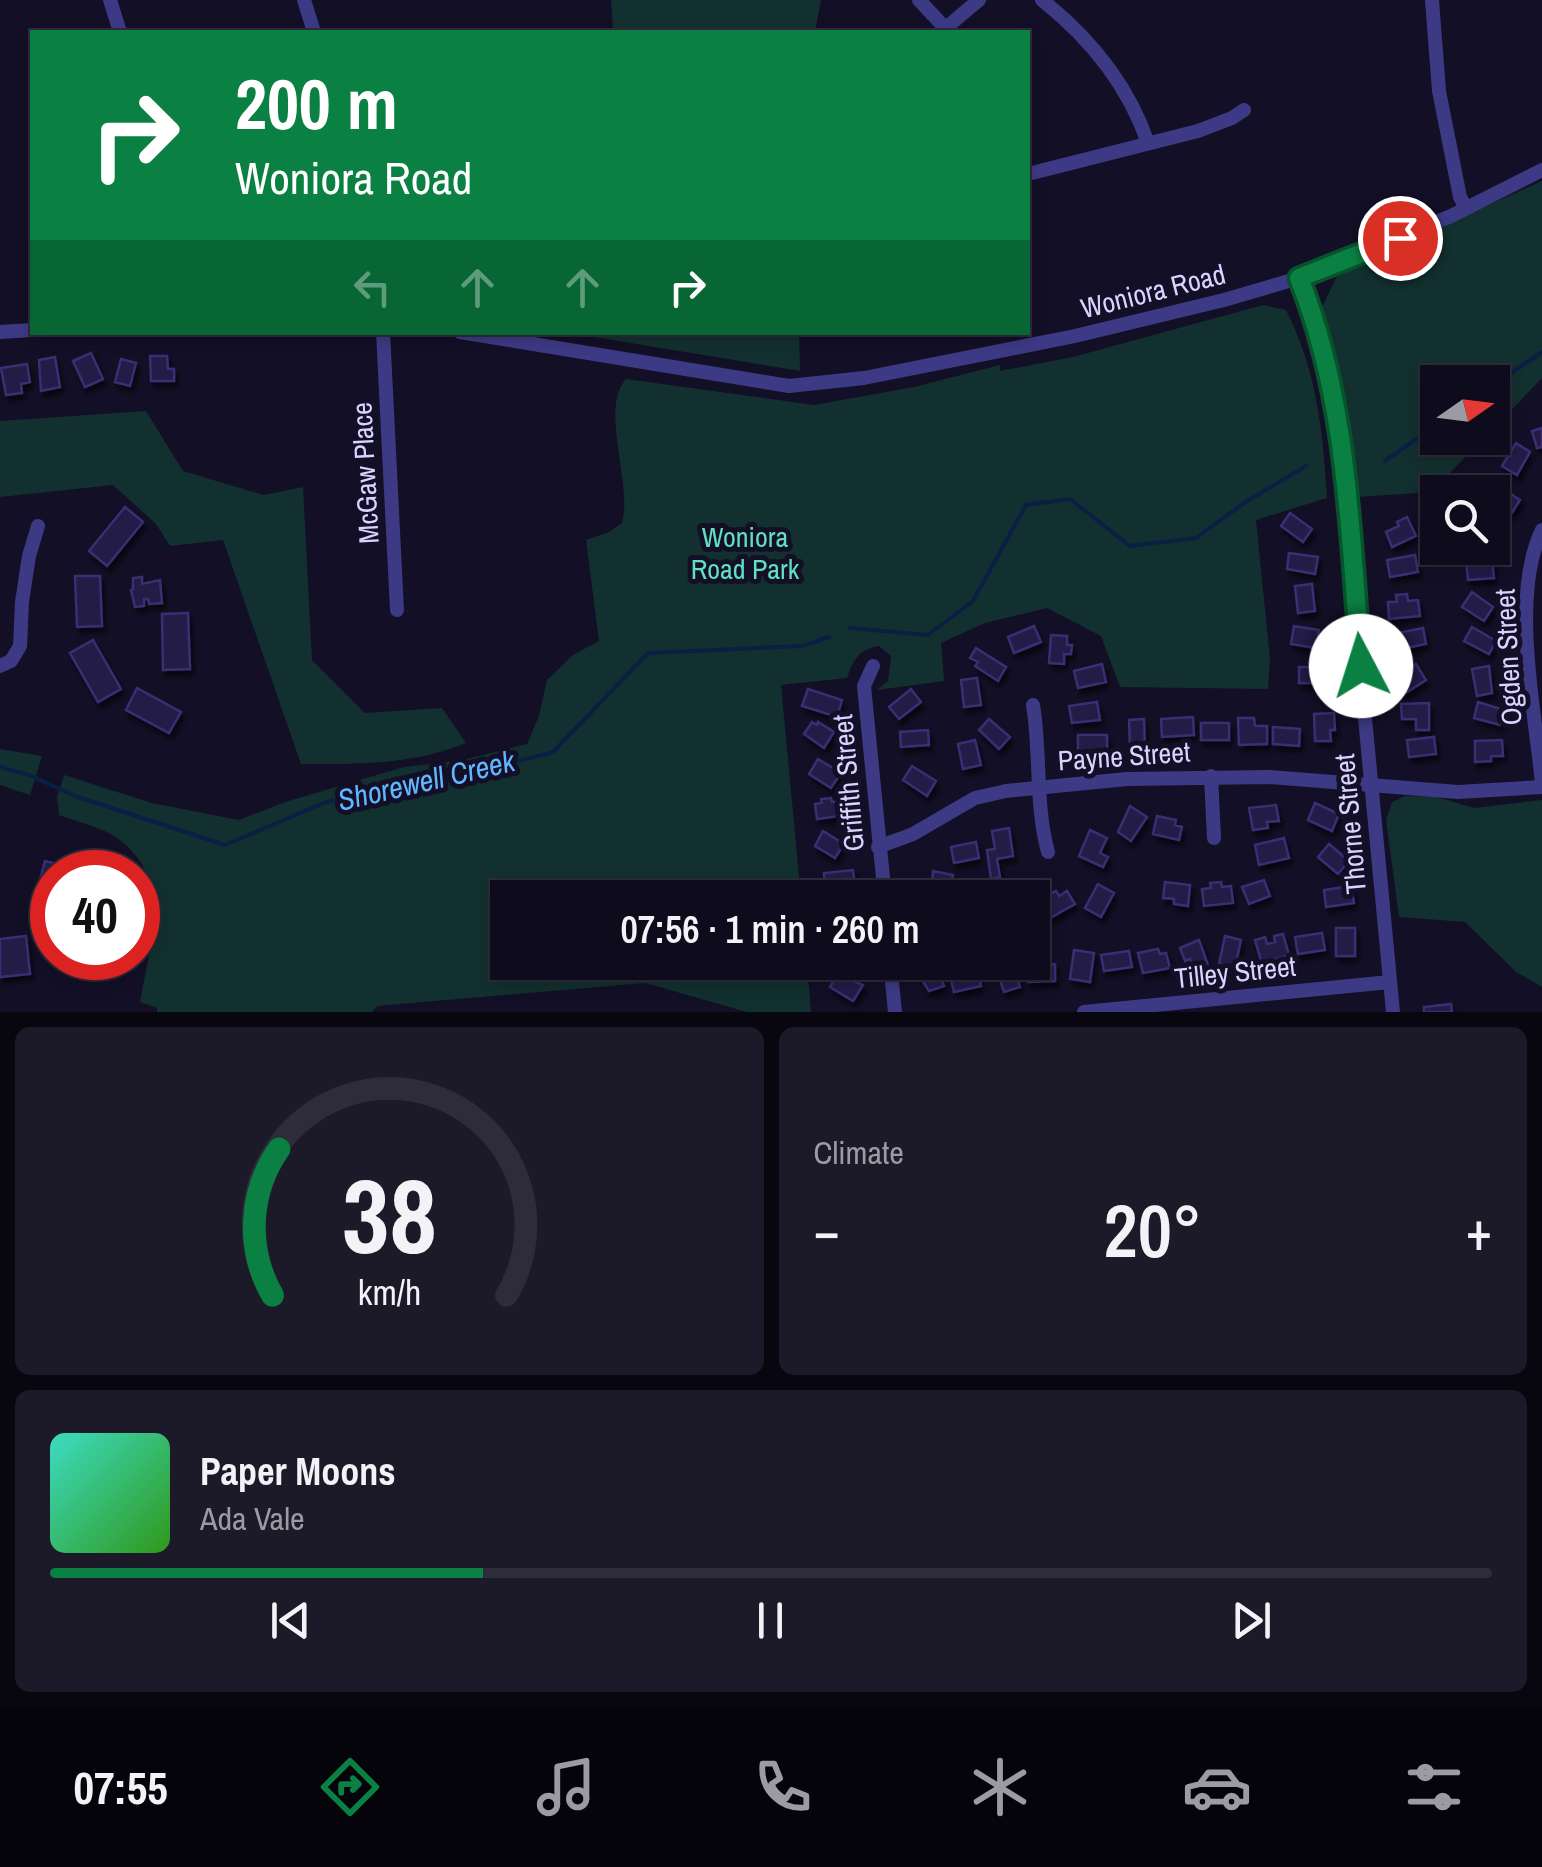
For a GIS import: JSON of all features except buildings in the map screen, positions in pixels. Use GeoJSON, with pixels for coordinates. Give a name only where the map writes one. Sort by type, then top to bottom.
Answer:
{"type":"FeatureCollection","features":[{"type":"Feature","properties":{"kind":"street"},"geometry":{"type":"LineString","coordinates":[[110,0],[119,30]]}},
{"type":"Feature","properties":{"kind":"street"},"geometry":{"type":"LineString","coordinates":[[304,0],[313,30]]}},
{"type":"Feature","properties":{"kind":"street"},"geometry":{"type":"LineString","coordinates":[[919,0],[943,30]]}},
{"type":"Feature","properties":{"kind":"street"},"geometry":{"type":"LineString","coordinates":[[945,30],[980,0]]}},
{"type":"Feature","properties":{"kind":"street"},"geometry":{"type":"LineString","coordinates":[[1042,0],[1083,35],[1112,74],[1142,125],[1148,143]]}},
{"type":"Feature","properties":{"kind":"street"},"geometry":{"type":"LineString","coordinates":[[1429,1],[1439,91],[1460,197],[1466,208]]}},
{"type":"Feature","properties":{"kind":"street"},"geometry":{"type":"LineString","coordinates":[[1030,173],[1198,130],[1244,110]]}},
{"type":"Feature","properties":{"kind":"street","name":"Woniora Road"},"geometry":{"type":"LineString","coordinates":[[478,335],[789,386],[864,378],[1075,336],[1299,278],[1466,208],[1542,170]]}},
{"type":"Feature","properties":{"kind":"street","name":"Thorne Street"},"geometry":{"type":"LineString","coordinates":[[1299,278],[1330,379],[1336,414],[1394,1012]]}},
{"type":"Feature","properties":{"kind":"street"},"geometry":{"type":"LineString","coordinates":[[0,332],[30,330]]}},
{"type":"Feature","properties":{"kind":"street","name":"McGaw Place"},"geometry":{"type":"LineString","coordinates":[[383,335],[396,610]]}},
{"type":"Feature","properties":{"kind":"street"},"geometry":{"type":"LineString","coordinates":[[0,666],[10,661],[20,646],[22,602],[38,526]]}},
{"type":"Feature","properties":{"kind":"street","name":"Ogden Street"},"geometry":{"type":"LineString","coordinates":[[1542,530],[1528,578],[1525,612],[1542,785]]}},
{"type":"Feature","properties":{"kind":"street","name":"Griffith Street"},"geometry":{"type":"LineString","coordinates":[[873,666],[864,686],[883,880]]}},
{"type":"Feature","properties":{"kind":"street","name":"Payne Street"},"geometry":{"type":"LineString","coordinates":[[1033,704],[1040,826],[1048,852]]}},
{"type":"Feature","properties":{"kind":"street","name":"Payne Street"},"geometry":{"type":"LineString","coordinates":[[1211,776],[1214,838]]}},
{"type":"Feature","properties":{"kind":"street","name":"Payne Street"},"geometry":{"type":"LineString","coordinates":[[878,847],[913,834],[974,798],[1040,787],[1211,776],[1458,792],[1542,785]]}},
{"type":"Feature","properties":{"kind":"street"},"geometry":{"type":"LineString","coordinates":[[892,980],[895,1012]]}},
{"type":"Feature","properties":{"kind":"street","name":"Tilley Street"},"geometry":{"type":"LineString","coordinates":[[1084,1012],[1390,982]]}},
{"type":"Feature","properties":{"kind":"green space"},"geometry":{"type":"Polygon","coordinates":[[[611,0],[821,0],[815,30],[613,30],[611,0]]]}},
{"type":"Feature","properties":{"kind":"green space"},"geometry":{"type":"Polygon","coordinates":[[[1542,181],[1542,378],[1510,411],[1510,365],[1420,365],[1420,455],[1467,455],[1448,475],[1420,475],[1420,493],[1357,497],[1346,417],[1336,414],[1321,309],[1339,272],[1542,181]]]}},
{"type":"Feature","properties":{"kind":"green space","name":"Woniora Road Park"},"geometry":{"type":"Polygon","coordinates":[[[1263,305],[1286,310],[1312,379],[1327,498],[1256,520],[1270,659],[1268,689],[1120,687],[1101,636],[1047,608],[985,623],[941,643],[944,681],[877,690],[888,681],[891,656],[879,646],[858,656],[847,678],[781,685],[799,880],[490,880],[490,980],[808,980],[811,1012],[747,1012],[645,983],[377,1006],[372,1012],[157,1012],[157,1008],[140,1002],[144,980],[160,980],[160,850],[130,850],[97,828],[59,815],[57,797],[64,775],[152,803],[239,820],[285,802],[404,767],[463,760],[527,744],[539,716],[547,680],[573,655],[599,641],[586,540],[622,523],[616,409],[626,379],[814,405],[914,387],[1000,365],[1000,371],[1073,357],[1263,305]]]}},
{"type":"Feature","properties":{"kind":"green space"},"geometry":{"type":"Polygon","coordinates":[[[799,335],[800,371],[594,337],[799,335]]]}},
{"type":"Feature","properties":{"kind":"green space"},"geometry":{"type":"Polygon","coordinates":[[[146,411],[183,471],[264,495],[303,487],[312,660],[365,713],[442,708],[466,743],[405,759],[301,764],[223,540],[170,546],[156,524],[113,485],[0,497],[0,421],[146,411]]]}},
{"type":"Feature","properties":{"kind":"green space"},"geometry":{"type":"Polygon","coordinates":[[[0,749],[42,756],[30,795],[0,785],[0,749]]]}},
{"type":"Feature","properties":{"kind":"green space"},"geometry":{"type":"Polygon","coordinates":[[[1405,796],[1437,797],[1474,808],[1542,800],[1542,987],[1516,972],[1465,922],[1399,917],[1386,820],[1392,802],[1405,796]]]}},
{"type":"Feature","properties":{"kind":"waterway","name":"Shorewell Creek"},"geometry":{"type":"LineString","coordinates":[[1510,374],[1542,352]]}},
{"type":"Feature","properties":{"kind":"waterway","name":"Shorewell Creek"},"geometry":{"type":"LineString","coordinates":[[1385,461],[1420,437]]}},
{"type":"Feature","properties":{"kind":"waterway","name":"Shorewell Creek"},"geometry":{"type":"LineString","coordinates":[[850,628],[928,635],[973,601],[1026,505],[1070,499],[1130,546],[1196,538],[1306,466]]}},
{"type":"Feature","properties":{"kind":"waterway","name":"Shorewell Creek"},"geometry":{"type":"LineString","coordinates":[[0,767],[225,845],[326,802],[446,780],[553,752],[648,653],[802,646],[829,637]]}},
{"type":"Feature","properties":{"kind":"route"},"geometry":{"type":"LineString","coordinates":[[1361,666],[1336,414],[1330,379],[1299,278],[1400,238]]}}]}
